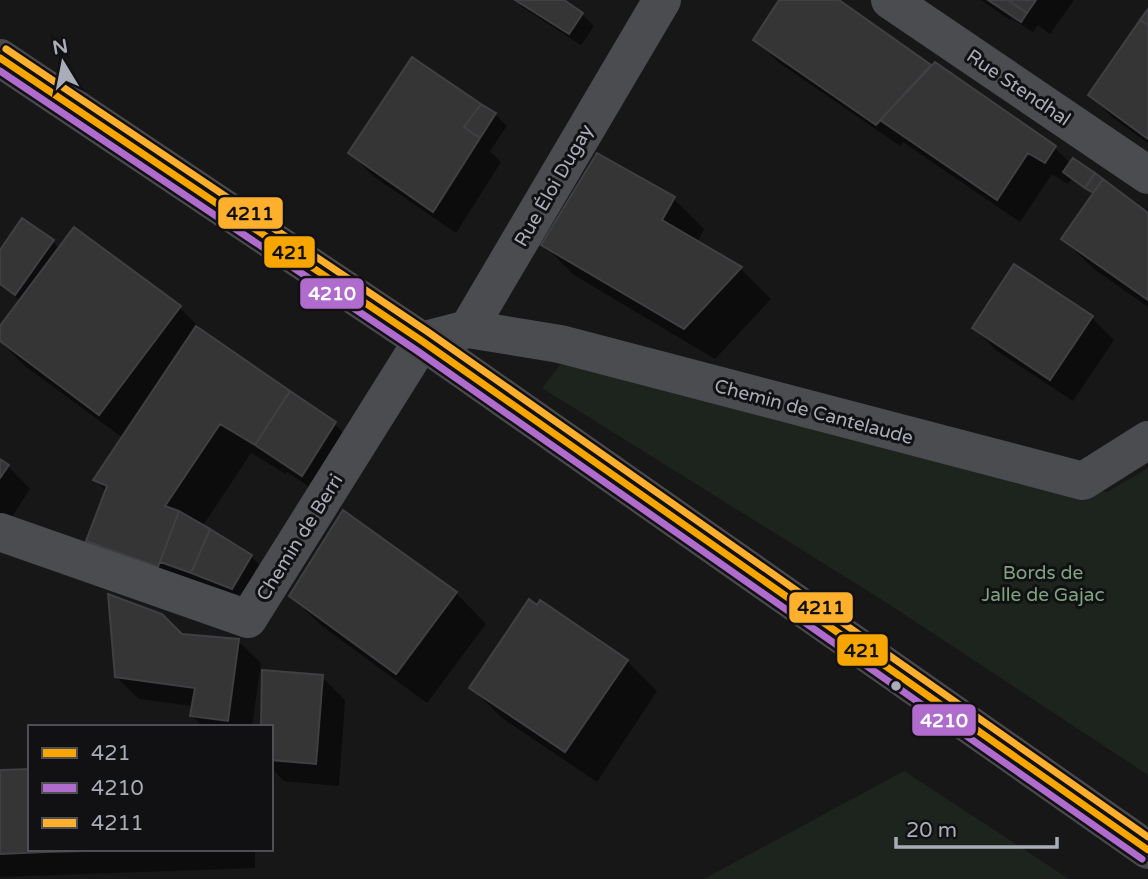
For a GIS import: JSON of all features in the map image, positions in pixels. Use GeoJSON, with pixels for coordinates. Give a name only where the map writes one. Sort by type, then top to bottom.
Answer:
{"type":"FeatureCollection","features":[{"type":"Feature","properties":{"kind":"main road"},"geometry":{"type":"LineString","coordinates":[[0,58],[422,341],[1148,850]]}},
{"type":"Feature","properties":{"kind":"street","name":"Rue Éloi Dugay"},"geometry":{"type":"LineString","coordinates":[[468,329],[662,0]]}},
{"type":"Feature","properties":{"kind":"street","name":"Rue Stendhal"},"geometry":{"type":"LineString","coordinates":[[890,0],[1148,175]]}},
{"type":"Feature","properties":{"kind":"street"},"geometry":{"type":"LineString","coordinates":[[422,341],[468,329]]}},
{"type":"Feature","properties":{"kind":"street","name":"Chemin de Cantelaude"},"geometry":{"type":"LineString","coordinates":[[468,329],[560,344],[1083,481],[1148,440]]}},
{"type":"Feature","properties":{"kind":"street","name":"Chemin de Berri"},"geometry":{"type":"LineString","coordinates":[[0,532],[247,619],[422,341]]}},
{"type":"Feature","properties":{"kind":"green space","name":"Bords de Jalle de Gajac"},"geometry":{"type":"Polygon","coordinates":[[[561,364],[1107,492],[1148,468],[1148,775],[887,603],[542,388],[561,364]]]}},
{"type":"Feature","properties":{"kind":"green space"},"geometry":{"type":"Polygon","coordinates":[[[904,771],[1069,879],[704,879],[904,771]]]}},
{"type":"Feature","properties":{"kind":"building"},"geometry":{"type":"Polygon","coordinates":[[[515,0],[564,0],[583,13],[569,34],[515,0]]]}},
{"type":"Feature","properties":{"kind":"building"},"geometry":{"type":"Polygon","coordinates":[[[779,0],[839,0],[931,65],[876,125],[753,40],[779,0]]]}},
{"type":"Feature","properties":{"kind":"building"},"geometry":{"type":"Polygon","coordinates":[[[988,0],[1008,0],[1027,13],[1021,22],[988,0]]]}},
{"type":"Feature","properties":{"kind":"building"},"geometry":{"type":"Polygon","coordinates":[[[1008,0],[1036,0],[1027,13],[1008,0]]]}},
{"type":"Feature","properties":{"kind":"building"},"geometry":{"type":"Polygon","coordinates":[[[1148,9],[1148,25],[1140,20],[1148,9]]]}},
{"type":"Feature","properties":{"kind":"building"},"geometry":{"type":"Polygon","coordinates":[[[1140,20],[1148,25],[1148,139],[1088,95],[1140,20]]]}},
{"type":"Feature","properties":{"kind":"building"},"geometry":{"type":"Polygon","coordinates":[[[412,57],[481,104],[464,127],[480,138],[433,212],[348,153],[412,57]]]}},
{"type":"Feature","properties":{"kind":"building"},"geometry":{"type":"Polygon","coordinates":[[[935,62],[1056,146],[1045,163],[1028,153],[997,200],[880,120],[935,62]]]}},
{"type":"Feature","properties":{"kind":"building"},"geometry":{"type":"Polygon","coordinates":[[[481,104],[496,113],[480,138],[464,127],[481,104]]]}},
{"type":"Feature","properties":{"kind":"building"},"geometry":{"type":"Polygon","coordinates":[[[597,153],[675,197],[662,220],[742,267],[684,329],[541,245],[597,153]]]}},
{"type":"Feature","properties":{"kind":"building"},"geometry":{"type":"Polygon","coordinates":[[[1073,158],[1095,173],[1085,188],[1063,172],[1073,158]]]}},
{"type":"Feature","properties":{"kind":"building"},"geometry":{"type":"Polygon","coordinates":[[[1095,173],[1103,179],[1093,193],[1085,188],[1095,173]]]}},
{"type":"Feature","properties":{"kind":"building"},"geometry":{"type":"Polygon","coordinates":[[[1103,179],[1148,213],[1148,300],[1061,239],[1103,179]]]}},
{"type":"Feature","properties":{"kind":"building"},"geometry":{"type":"Polygon","coordinates":[[[22,218],[54,240],[15,295],[0,284],[0,250],[22,218]]]}},
{"type":"Feature","properties":{"kind":"building"},"geometry":{"type":"Polygon","coordinates":[[[74,227],[181,306],[99,415],[0,341],[0,326],[74,227]]]}},
{"type":"Feature","properties":{"kind":"building"},"geometry":{"type":"Polygon","coordinates":[[[1014,264],[1093,316],[1050,380],[972,328],[1014,264]]]}},
{"type":"Feature","properties":{"kind":"building"},"geometry":{"type":"Polygon","coordinates":[[[196,326],[290,391],[255,445],[220,424],[165,506],[179,511],[158,567],[86,541],[107,486],[93,480],[196,326]]]}},
{"type":"Feature","properties":{"kind":"building"},"geometry":{"type":"Polygon","coordinates":[[[290,391],[336,422],[302,476],[255,445],[290,391]]]}},
{"type":"Feature","properties":{"kind":"building"},"geometry":{"type":"Polygon","coordinates":[[[0,459],[9,465],[0,478],[0,459]]]}},
{"type":"Feature","properties":{"kind":"building"},"geometry":{"type":"Polygon","coordinates":[[[343,510],[457,592],[396,674],[289,596],[343,510]]]}},
{"type":"Feature","properties":{"kind":"building"},"geometry":{"type":"Polygon","coordinates":[[[179,511],[210,529],[191,573],[160,562],[179,511]]]}},
{"type":"Feature","properties":{"kind":"building"},"geometry":{"type":"Polygon","coordinates":[[[210,529],[252,555],[232,589],[191,573],[210,529]]]}},
{"type":"Feature","properties":{"kind":"building"},"geometry":{"type":"Polygon","coordinates":[[[108,594],[162,614],[182,634],[239,639],[228,721],[190,716],[195,688],[115,677],[108,594]]]}},
{"type":"Feature","properties":{"kind":"building"},"geometry":{"type":"Polygon","coordinates":[[[529,599],[537,605],[540,600],[628,660],[565,752],[469,688],[529,599]]]}},
{"type":"Feature","properties":{"kind":"building"},"geometry":{"type":"Polygon","coordinates":[[[262,670],[323,675],[316,764],[273,760],[273,725],[261,725],[262,670]]]}},
{"type":"Feature","properties":{"kind":"building"},"geometry":{"type":"Polygon","coordinates":[[[28,769],[28,851],[44,852],[0,854],[0,770],[28,769]]]}},
{"type":"Feature","properties":{"kind":"transit line","name":"4211"},"geometry":{"type":"LineString","coordinates":[[6,49],[428,332],[1148,837]]}},
{"type":"Feature","properties":{"kind":"transit line","name":"421"},"geometry":{"type":"LineString","coordinates":[[0,58],[422,341],[1148,850]]}},
{"type":"Feature","properties":{"kind":"transit line","name":"4210"},"geometry":{"type":"LineString","coordinates":[[0,71],[416,350],[1142,859]]}}]}
